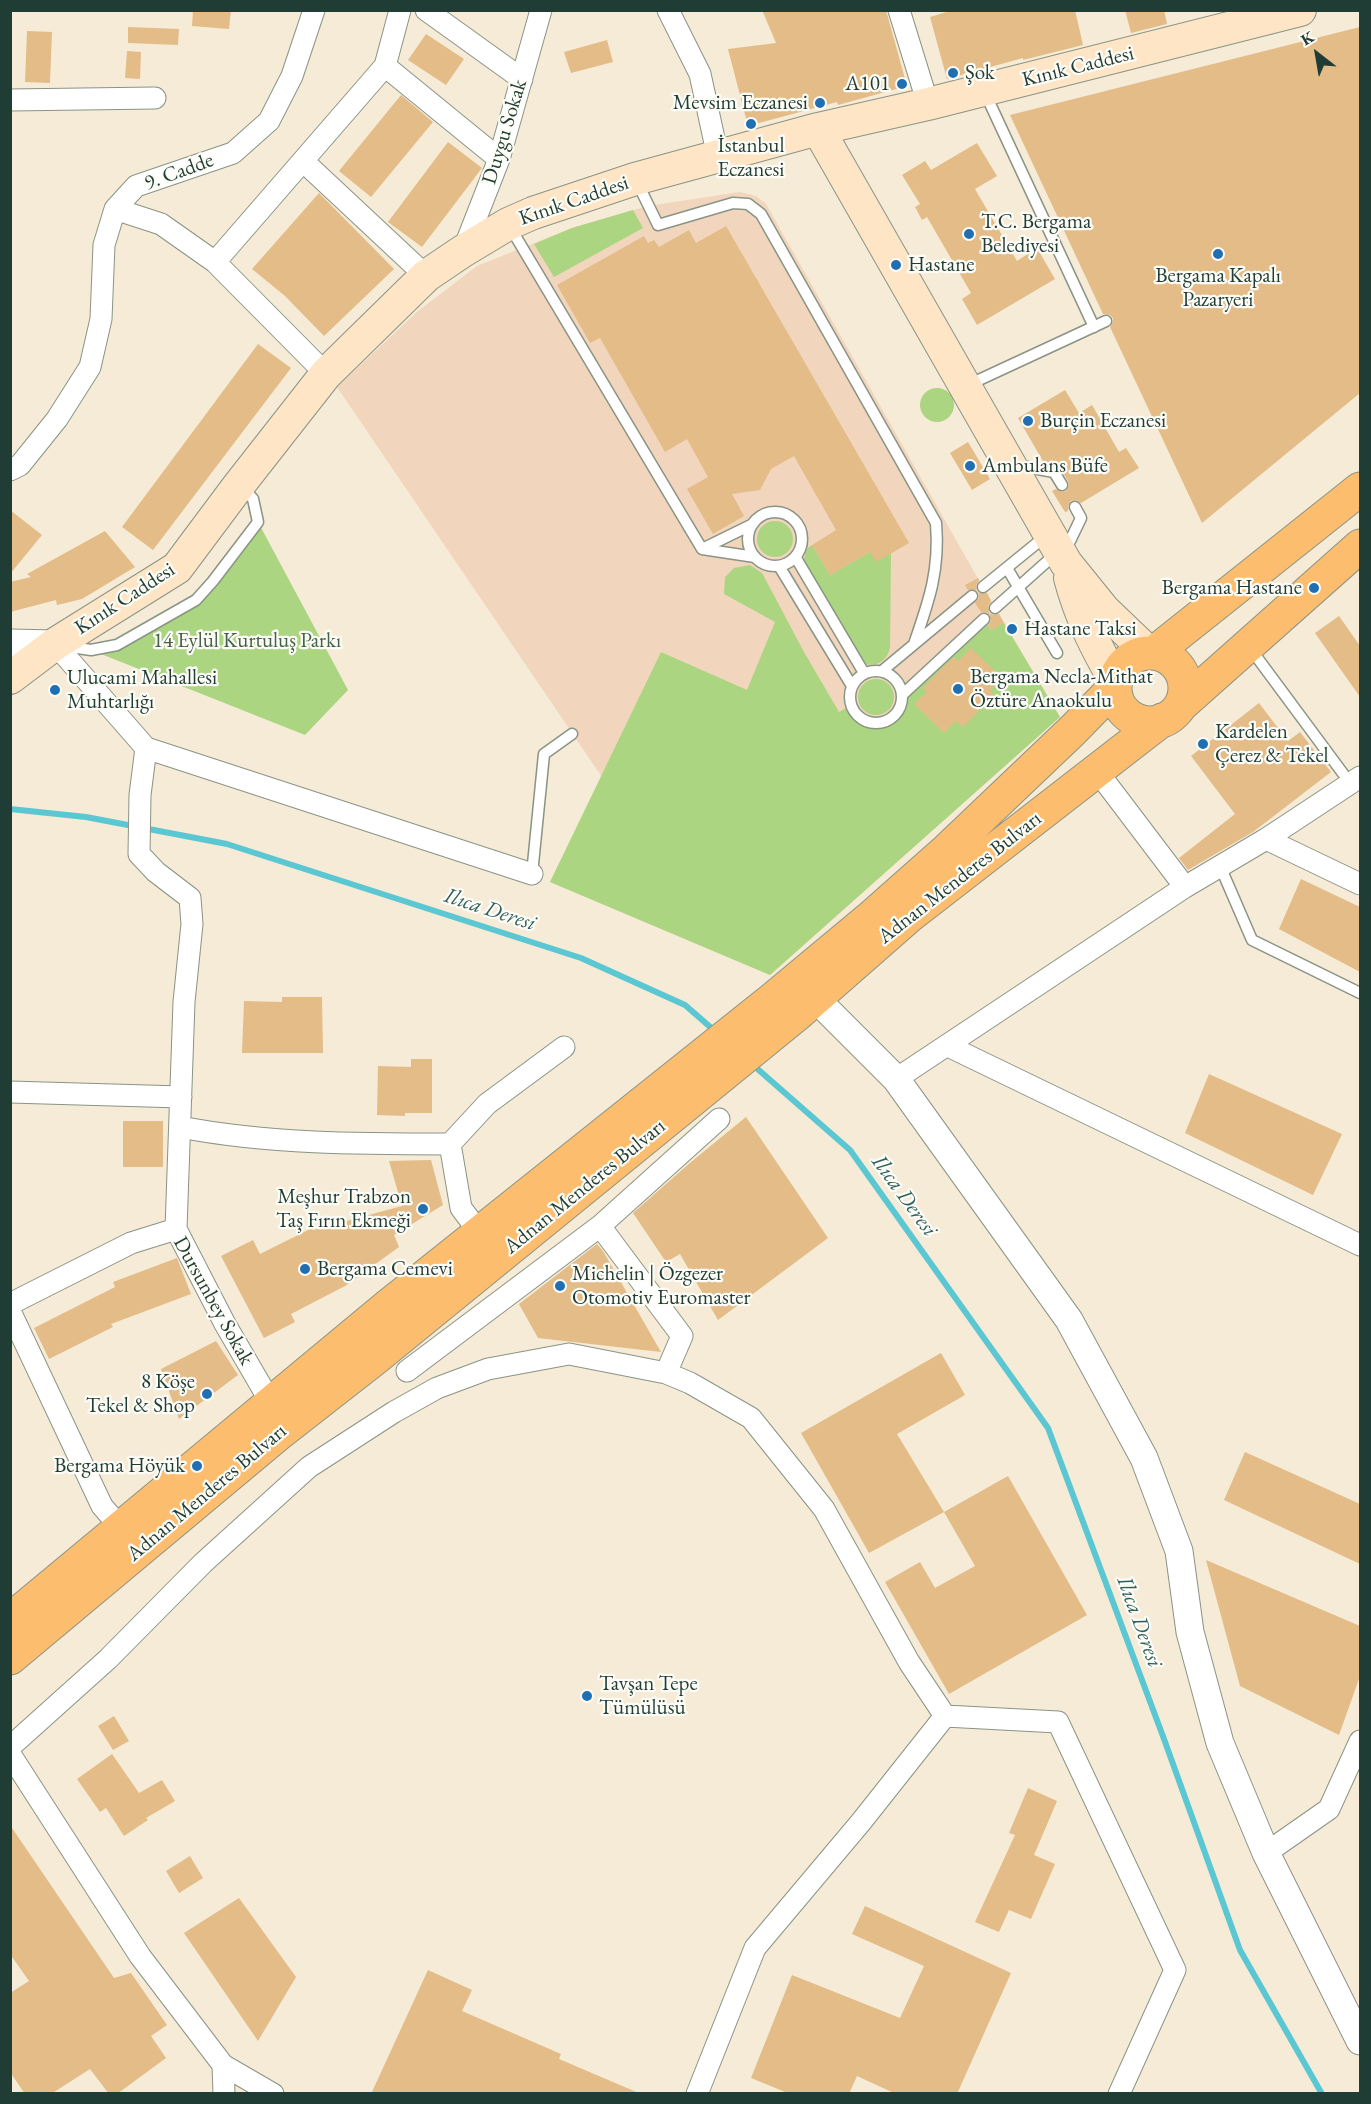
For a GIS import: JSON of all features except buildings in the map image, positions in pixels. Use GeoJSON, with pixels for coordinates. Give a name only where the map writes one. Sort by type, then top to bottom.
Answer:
{"type":"FeatureCollection","features":[{"type":"Feature","properties":{"kind":"main road","name":"Kınık Caddesi"},"geometry":{"type":"LineString","coordinates":[[27,656],[177,568],[326,374],[426,276],[508,224],[533,213],[635,179],[818,129],[984,91],[1214,21],[1300,10]]}},
{"type":"Feature","properties":{"kind":"main road"},"geometry":{"type":"LineString","coordinates":[[818,129],[1058,548],[1104,610],[1151,653],[1165,656],[1175,663],[1185,684],[1184,696],[1171,713],[1143,722],[1126,713],[1116,697],[1115,684],[1078,607],[1058,548]]}},
{"type":"Feature","properties":{"kind":"main road"},"geometry":{"type":"LineString","coordinates":[[1115,684],[1127,662],[1134,657],[1151,653],[1360,489]]}},
{"type":"Feature","properties":{"kind":"main road","name":"Adnan Menderes Bulvarı"},"geometry":{"type":"LineString","coordinates":[[10,1620],[480,1233],[688,1085],[1171,713],[1360,546]]}},
{"type":"Feature","properties":{"kind":"main road","name":"Adnan Menderes Bulvarı"},"geometry":{"type":"LineString","coordinates":[[795,1004],[948,849],[1072,731],[1115,684]]}},
{"type":"Feature","properties":{"kind":"main road","name":"Adnan Menderes Bulvarı"},"geometry":{"type":"LineString","coordinates":[[10,1658],[277,1435],[373,1360],[688,1085]]}},
{"type":"Feature","properties":{"kind":"street","name":"9. Cadde"},"geometry":{"type":"LineString","coordinates":[[10,470],[20,465],[57,419],[90,367],[101,319],[104,245],[115,209],[136,186],[233,153],[269,121],[292,76],[314,10]]}},
{"type":"Feature","properties":{"kind":"street"},"geometry":{"type":"LineString","coordinates":[[215,262],[385,66],[400,10]]}},
{"type":"Feature","properties":{"kind":"street"},"geometry":{"type":"LineString","coordinates":[[426,10],[522,79]]}},
{"type":"Feature","properties":{"kind":"street","name":"Duygu Sokak"},"geometry":{"type":"LineString","coordinates":[[463,251],[499,159],[541,10]]}},
{"type":"Feature","properties":{"kind":"street"},"geometry":{"type":"LineString","coordinates":[[668,10],[700,74],[718,157]]}},
{"type":"Feature","properties":{"kind":"street"},"geometry":{"type":"LineString","coordinates":[[899,10],[928,104]]}},
{"type":"Feature","properties":{"kind":"street"},"geometry":{"type":"LineString","coordinates":[[385,66],[499,159]]}},
{"type":"Feature","properties":{"kind":"street"},"geometry":{"type":"LineString","coordinates":[[10,100],[155,98]]}},
{"type":"Feature","properties":{"kind":"street"},"geometry":{"type":"LineString","coordinates":[[303,161],[426,276]]}},
{"type":"Feature","properties":{"kind":"street"},"geometry":{"type":"LineString","coordinates":[[115,209],[161,224],[215,262],[326,374]]}},
{"type":"Feature","properties":{"kind":"street"},"geometry":{"type":"LineString","coordinates":[[27,656],[146,748],[532,874]]}},
{"type":"Feature","properties":{"kind":"street"},"geometry":{"type":"LineString","coordinates":[[146,748],[140,795],[139,854],[156,872],[190,898],[192,924],[184,1002],[176,1229]]}},
{"type":"Feature","properties":{"kind":"street"},"geometry":{"type":"LineString","coordinates":[[1097,771],[1185,887]]}},
{"type":"Feature","properties":{"kind":"street"},"geometry":{"type":"LineString","coordinates":[[896,1079],[1185,887],[1266,839],[1355,780]]}},
{"type":"Feature","properties":{"kind":"street"},"geometry":{"type":"LineString","coordinates":[[1266,839],[1360,884]]}},
{"type":"Feature","properties":{"kind":"street"},"geometry":{"type":"LineString","coordinates":[[795,1004],[896,1079],[1069,1320],[1144,1458],[1179,1551],[1190,1632],[1220,1743],[1266,1853],[1360,2041]]}},
{"type":"Feature","properties":{"kind":"street"},"geometry":{"type":"LineString","coordinates":[[948,1046],[1360,1245]]}},
{"type":"Feature","properties":{"kind":"street"},"geometry":{"type":"LineString","coordinates":[[180,1127],[215,1134],[268,1139],[356,1144],[450,1144],[487,1104],[564,1047]]}},
{"type":"Feature","properties":{"kind":"street"},"geometry":{"type":"LineString","coordinates":[[10,1092],[181,1097]]}},
{"type":"Feature","properties":{"kind":"street"},"geometry":{"type":"LineString","coordinates":[[407,1371],[600,1226],[719,1119]]}},
{"type":"Feature","properties":{"kind":"street"},"geometry":{"type":"LineString","coordinates":[[450,1144],[461,1208],[480,1233]]}},
{"type":"Feature","properties":{"kind":"street"},"geometry":{"type":"LineString","coordinates":[[600,1226],[682,1336],[666,1372]]}},
{"type":"Feature","properties":{"kind":"street","name":"Dursunbey Sokak"},"geometry":{"type":"LineString","coordinates":[[10,1304],[131,1243],[176,1229],[225,1324],[271,1403]]}},
{"type":"Feature","properties":{"kind":"street"},"geometry":{"type":"LineString","coordinates":[[10,1311],[102,1506],[121,1528]]}},
{"type":"Feature","properties":{"kind":"street"},"geometry":{"type":"LineString","coordinates":[[10,1747],[108,1659],[203,1563],[309,1467],[394,1412],[437,1388],[488,1369],[569,1354],[666,1372],[751,1418],[824,1509],[909,1662],[945,1716]]}},
{"type":"Feature","properties":{"kind":"street"},"geometry":{"type":"LineString","coordinates":[[373,1360],[407,1371],[437,1388]]}},
{"type":"Feature","properties":{"kind":"street"},"geometry":{"type":"LineString","coordinates":[[697,2094],[755,1948],[861,1822],[945,1716]]}},
{"type":"Feature","properties":{"kind":"street"},"geometry":{"type":"LineString","coordinates":[[945,1716],[1058,1722],[1175,1970],[1119,2094]]}},
{"type":"Feature","properties":{"kind":"street"},"geometry":{"type":"LineString","coordinates":[[1266,1853],[1329,1809],[1360,1741]]}},
{"type":"Feature","properties":{"kind":"street"},"geometry":{"type":"LineString","coordinates":[[10,1754],[140,1956],[223,2065],[273,2094]]}},
{"type":"Feature","properties":{"kind":"street"},"geometry":{"type":"LineString","coordinates":[[220,2092],[223,2065]]}},
{"type":"Feature","properties":{"kind":"lane"},"geometry":{"type":"LineString","coordinates":[[984,91],[1094,327]]}},
{"type":"Feature","properties":{"kind":"lane"},"geometry":{"type":"LineString","coordinates":[[635,179],[658,225],[733,203],[748,204],[761,214],[936,523],[934,586],[914,644]]}},
{"type":"Feature","properties":{"kind":"lane"},"geometry":{"type":"LineString","coordinates":[[508,224],[702,549]]}},
{"type":"Feature","properties":{"kind":"lane"},"geometry":{"type":"LineString","coordinates":[[965,387],[1106,321]]}},
{"type":"Feature","properties":{"kind":"lane"},"geometry":{"type":"LineString","coordinates":[[1009,463],[1054,472],[1062,485]]}},
{"type":"Feature","properties":{"kind":"lane"},"geometry":{"type":"LineString","coordinates":[[983,587],[1007,568],[1070,541],[1081,518],[1074,507]]}},
{"type":"Feature","properties":{"kind":"lane"},"geometry":{"type":"LineString","coordinates":[[702,549],[753,523],[759,517],[776,512],[792,518],[801,531],[802,541],[795,558],[779,566],[762,563],[750,549],[749,531],[753,523]]}},
{"type":"Feature","properties":{"kind":"lane"},"geometry":{"type":"LineString","coordinates":[[995,608],[1058,548]]}},
{"type":"Feature","properties":{"kind":"lane"},"geometry":{"type":"LineString","coordinates":[[702,549],[755,557]]}},
{"type":"Feature","properties":{"kind":"lane"},"geometry":{"type":"LineString","coordinates":[[795,558],[864,673]]}},
{"type":"Feature","properties":{"kind":"lane"},"geometry":{"type":"LineString","coordinates":[[779,566],[852,686]]}},
{"type":"Feature","properties":{"kind":"lane"},"geometry":{"type":"LineString","coordinates":[[1007,568],[1057,653]]}},
{"type":"Feature","properties":{"kind":"lane"},"geometry":{"type":"LineString","coordinates":[[882,671],[972,596]]}},
{"type":"Feature","properties":{"kind":"lane"},"geometry":{"type":"LineString","coordinates":[[902,695],[984,619]]}},
{"type":"Feature","properties":{"kind":"lane"},"geometry":{"type":"LineString","coordinates":[[1248,646],[1355,780]]}},
{"type":"Feature","properties":{"kind":"lane"},"geometry":{"type":"LineString","coordinates":[[873,670],[882,671],[896,680],[902,695],[902,703],[893,717],[885,722],[869,722],[861,718],[850,706],[852,686],[864,673],[873,670]]}},
{"type":"Feature","properties":{"kind":"lane"},"geometry":{"type":"LineString","coordinates":[[532,874],[544,754],[572,734]]}},
{"type":"Feature","properties":{"kind":"lane"},"geometry":{"type":"LineString","coordinates":[[1220,866],[1252,940],[1360,993]]}},
{"type":"Feature","properties":{"kind":"shaded area"},"geometry":{"type":"Polygon","coordinates":[[[740,192],[756,196],[766,204],[973,570],[1060,717],[770,975],[550,882],[602,777],[337,387],[418,311],[477,266],[572,228],[648,206],[740,192]]]}},
{"type":"Feature","properties":{"kind":"green space"},"geometry":{"type":"Polygon","coordinates":[[[633,210],[643,228],[554,277],[534,244],[572,228],[633,210]]]}},
{"type":"Feature","properties":{"kind":"green space"},"geometry":{"type":"Polygon","coordinates":[[[937,388],[949,393],[954,405],[949,417],[937,422],[925,417],[920,405],[925,393],[937,388]]]}},
{"type":"Feature","properties":{"kind":"green space"},"geometry":{"type":"Polygon","coordinates":[[[775,521],[788,526],[793,539],[788,552],[775,557],[762,552],[757,539],[762,526],[775,521]]]}},
{"type":"Feature","properties":{"kind":"green space","name":"14 Eylül Kurtuluş Parkı"},"geometry":{"type":"Polygon","coordinates":[[[258,522],[348,690],[305,735],[91,650],[117,645],[195,600],[258,522]]]}},
{"type":"Feature","properties":{"kind":"green space"},"geometry":{"type":"Polygon","coordinates":[[[812,545],[830,575],[870,552],[891,553],[890,648],[881,662],[873,665],[864,664],[803,562],[807,549],[812,545]]]}},
{"type":"Feature","properties":{"kind":"green space"},"geometry":{"type":"Polygon","coordinates":[[[750,565],[762,573],[839,712],[850,706],[864,720],[881,723],[888,720],[900,706],[902,695],[984,619],[991,630],[1004,623],[1060,717],[770,975],[550,882],[661,652],[747,690],[775,622],[724,594],[725,577],[734,568],[750,565]]]}},
{"type":"Feature","properties":{"kind":"green space"},"geometry":{"type":"Polygon","coordinates":[[[876,679],[889,684],[894,697],[889,710],[876,715],[863,710],[858,697],[863,684],[876,679]]]}},
{"type":"Feature","properties":{"kind":"waterway","name":"Ilıca Deresi"},"geometry":{"type":"LineString","coordinates":[[10,809],[86,817],[227,844],[581,958],[685,1005],[716,1032]]}},
{"type":"Feature","properties":{"kind":"waterway","name":"Ilıca Deresi"},"geometry":{"type":"LineString","coordinates":[[753,1065],[850,1150],[1048,1428],[1240,1950],[1322,2094]]}},
{"type":"Feature","properties":{"kind":"place","name":"Şok"},"geometry":{"type":"Point","coordinates":[953,73]}},
{"type":"Feature","properties":{"kind":"place","name":"A101"},"geometry":{"type":"Point","coordinates":[902,84]}},
{"type":"Feature","properties":{"kind":"place","name":"Mevsim Eczanesi"},"geometry":{"type":"Point","coordinates":[820,103]}},
{"type":"Feature","properties":{"kind":"place","name":"İstanbul Eczanesi"},"geometry":{"type":"Point","coordinates":[751,124]}},
{"type":"Feature","properties":{"kind":"place","name":"T.C. Bergama Belediyesi"},"geometry":{"type":"Point","coordinates":[969,234]}},
{"type":"Feature","properties":{"kind":"place","name":"Bergama Kapalı Pazaryeri"},"geometry":{"type":"Point","coordinates":[1218,254]}},
{"type":"Feature","properties":{"kind":"place","name":"Hastane"},"geometry":{"type":"Point","coordinates":[896,265]}},
{"type":"Feature","properties":{"kind":"place","name":"Burçin Eczanesi"},"geometry":{"type":"Point","coordinates":[1028,421]}},
{"type":"Feature","properties":{"kind":"place","name":"Ambulans Büfe"},"geometry":{"type":"Point","coordinates":[970,466]}},
{"type":"Feature","properties":{"kind":"place","name":"Bergama Hastane"},"geometry":{"type":"Point","coordinates":[1314,588]}},
{"type":"Feature","properties":{"kind":"place","name":"Hastane Taksi"},"geometry":{"type":"Point","coordinates":[1012,629]}},
{"type":"Feature","properties":{"kind":"place","name":"Bergama Necla-Mithat Öztüre Anaokulu"},"geometry":{"type":"Point","coordinates":[958,689]}},
{"type":"Feature","properties":{"kind":"place","name":"Ulucami Mahallesi Muhtarlığı"},"geometry":{"type":"Point","coordinates":[55,690]}},
{"type":"Feature","properties":{"kind":"place","name":"Kardelen Çerez & Tekel"},"geometry":{"type":"Point","coordinates":[1203,744]}},
{"type":"Feature","properties":{"kind":"place","name":"Meşhur Trabzon Taş Fırın Ekmeği"},"geometry":{"type":"Point","coordinates":[423,1209]}},
{"type":"Feature","properties":{"kind":"place","name":"Bergama Cemevi"},"geometry":{"type":"Point","coordinates":[305,1269]}},
{"type":"Feature","properties":{"kind":"place","name":"Michelin | Özgezer Otomotiv Euromaster"},"geometry":{"type":"Point","coordinates":[560,1286]}},
{"type":"Feature","properties":{"kind":"place","name":"8 Köşe Tekel & Shop"},"geometry":{"type":"Point","coordinates":[207,1394]}},
{"type":"Feature","properties":{"kind":"place","name":"Bergama Höyük"},"geometry":{"type":"Point","coordinates":[197,1466]}},
{"type":"Feature","properties":{"kind":"place","name":"Tavşan Tepe Tümülüsü"},"geometry":{"type":"Point","coordinates":[587,1696]}}]}
